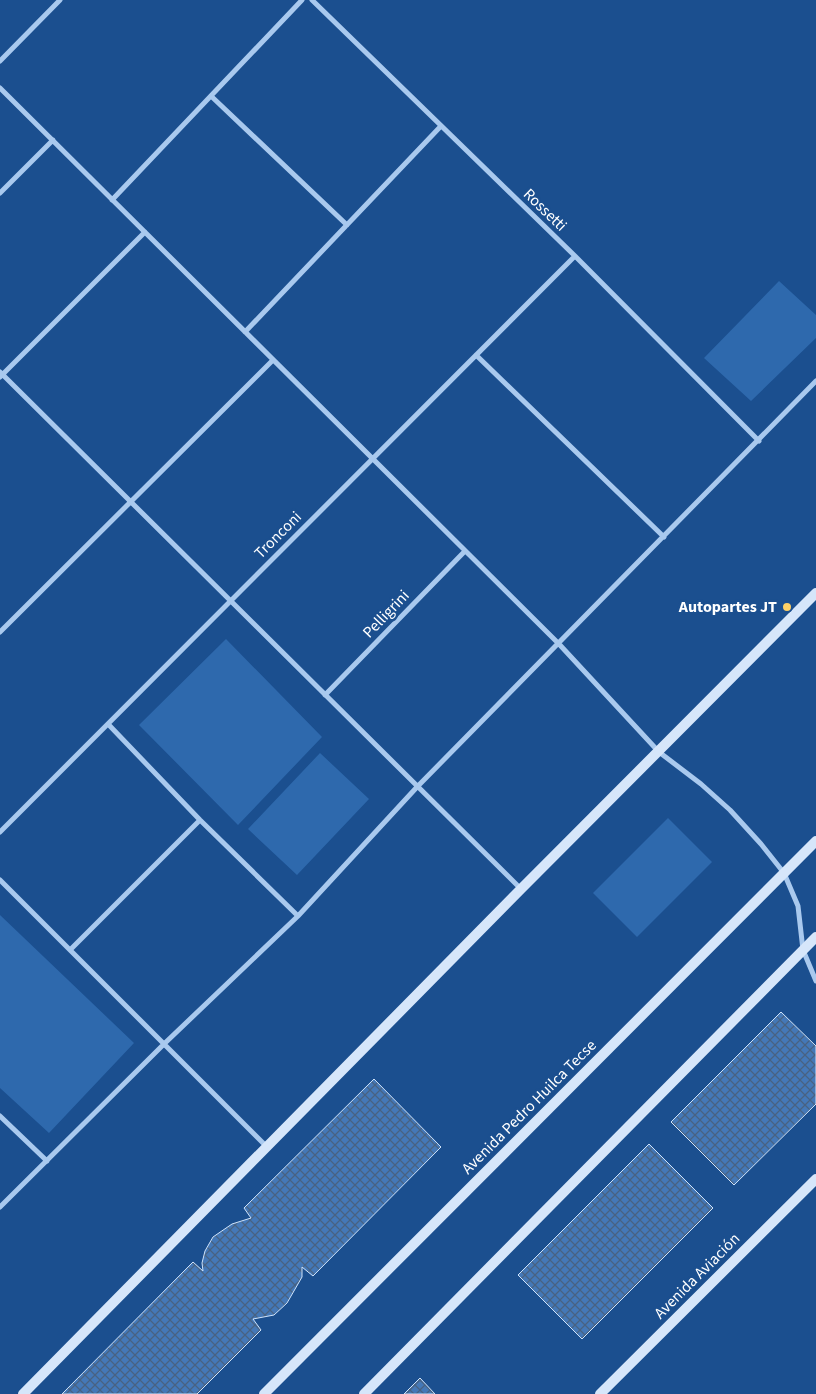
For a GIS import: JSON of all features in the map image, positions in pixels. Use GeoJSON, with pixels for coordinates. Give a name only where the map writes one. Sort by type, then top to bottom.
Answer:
{"type":"FeatureCollection","features":[{"type":"Feature","properties":{"kind":"street"},"geometry":{"type":"LineString","coordinates":[[0,62],[60,0]]}},
{"type":"Feature","properties":{"kind":"street"},"geometry":{"type":"LineString","coordinates":[[112,200],[302,0]]}},
{"type":"Feature","properties":{"kind":"street","name":"Rossetti"},"geometry":{"type":"LineString","coordinates":[[312,0],[575,256],[759,441]]}},
{"type":"Feature","properties":{"kind":"street"},"geometry":{"type":"LineString","coordinates":[[0,88],[559,644],[659,752],[701,784],[730,810],[784,873],[798,906],[803,950],[816,981]]}},
{"type":"Feature","properties":{"kind":"street"},"geometry":{"type":"LineString","coordinates":[[211,96],[347,224]]}},
{"type":"Feature","properties":{"kind":"street"},"geometry":{"type":"LineString","coordinates":[[245,332],[441,126]]}},
{"type":"Feature","properties":{"kind":"street"},"geometry":{"type":"LineString","coordinates":[[0,193],[53,140]]}},
{"type":"Feature","properties":{"kind":"street"},"geometry":{"type":"LineString","coordinates":[[145,232],[1,374],[521,889]]}},
{"type":"Feature","properties":{"kind":"street","name":"Tronconi"},"geometry":{"type":"LineString","coordinates":[[0,832],[575,256]]}},
{"type":"Feature","properties":{"kind":"street"},"geometry":{"type":"LineString","coordinates":[[476,355],[664,537]]}},
{"type":"Feature","properties":{"kind":"street"},"geometry":{"type":"LineString","coordinates":[[0,632],[273,360]]}},
{"type":"Feature","properties":{"kind":"street"},"geometry":{"type":"LineString","coordinates":[[0,1207],[164,1044],[298,916],[418,787],[816,381]]}},
{"type":"Feature","properties":{"kind":"street","name":"Pelligrini"},"geometry":{"type":"LineString","coordinates":[[325,695],[465,551]]}},
{"type":"Feature","properties":{"kind":"street"},"geometry":{"type":"LineString","coordinates":[[23,1394],[816,593]]}},
{"type":"Feature","properties":{"kind":"street"},"geometry":{"type":"LineString","coordinates":[[108,724],[200,820],[298,916]]}},
{"type":"Feature","properties":{"kind":"street"},"geometry":{"type":"LineString","coordinates":[[70,950],[200,820]]}},
{"type":"Feature","properties":{"kind":"street","name":"Avenida Pedro Huilca Tecse"},"geometry":{"type":"LineString","coordinates":[[264,1394],[816,841]]}},
{"type":"Feature","properties":{"kind":"street"},"geometry":{"type":"LineString","coordinates":[[0,880],[267,1147]]}},
{"type":"Feature","properties":{"kind":"street"},"geometry":{"type":"LineString","coordinates":[[364,1394],[816,937]]}},
{"type":"Feature","properties":{"kind":"street"},"geometry":{"type":"LineString","coordinates":[[0,1116],[47,1161]]}},
{"type":"Feature","properties":{"kind":"street","name":"Avenida Aviación"},"geometry":{"type":"LineString","coordinates":[[600,1394],[816,1178]]}},
{"type":"Feature","properties":{"kind":"shaded area"},"geometry":{"type":"Polygon","coordinates":[[[779,281],[816,315],[816,338],[751,401],[704,358],[779,281]]]}},
{"type":"Feature","properties":{"kind":"shaded area"},"geometry":{"type":"Polygon","coordinates":[[[226,639],[322,737],[238,825],[139,725],[226,639]]]}},
{"type":"Feature","properties":{"kind":"shaded area"},"geometry":{"type":"Polygon","coordinates":[[[320,753],[369,799],[297,875],[248,829],[320,753]]]}},
{"type":"Feature","properties":{"kind":"shaded area"},"geometry":{"type":"Polygon","coordinates":[[[668,818],[712,862],[637,937],[593,893],[668,818]]]}},
{"type":"Feature","properties":{"kind":"shaded area"},"geometry":{"type":"Polygon","coordinates":[[[0,915],[134,1043],[49,1133],[0,1088],[0,915]]]}},
{"type":"Feature","properties":{"kind":"building"},"geometry":{"type":"Polygon","coordinates":[[[781,1012],[816,1046],[816,1104],[734,1185],[671,1122],[781,1012]]]}},
{"type":"Feature","properties":{"kind":"building"},"geometry":{"type":"Polygon","coordinates":[[[374,1079],[441,1147],[313,1276],[302,1267],[302,1277],[287,1303],[274,1315],[253,1319],[261,1330],[197,1394],[62,1394],[193,1262],[203,1271],[202,1263],[205,1251],[213,1237],[232,1224],[251,1218],[244,1208],[374,1079]]]}},
{"type":"Feature","properties":{"kind":"building"},"geometry":{"type":"Polygon","coordinates":[[[649,1144],[713,1208],[582,1339],[518,1275],[649,1144]]]}},
{"type":"Feature","properties":{"kind":"building"},"geometry":{"type":"Polygon","coordinates":[[[420,1378],[435,1394],[404,1394],[420,1378]]]}},
{"type":"Feature","properties":{"kind":"place","name":"Autopartes JT"},"geometry":{"type":"Point","coordinates":[787,607]}}]}
